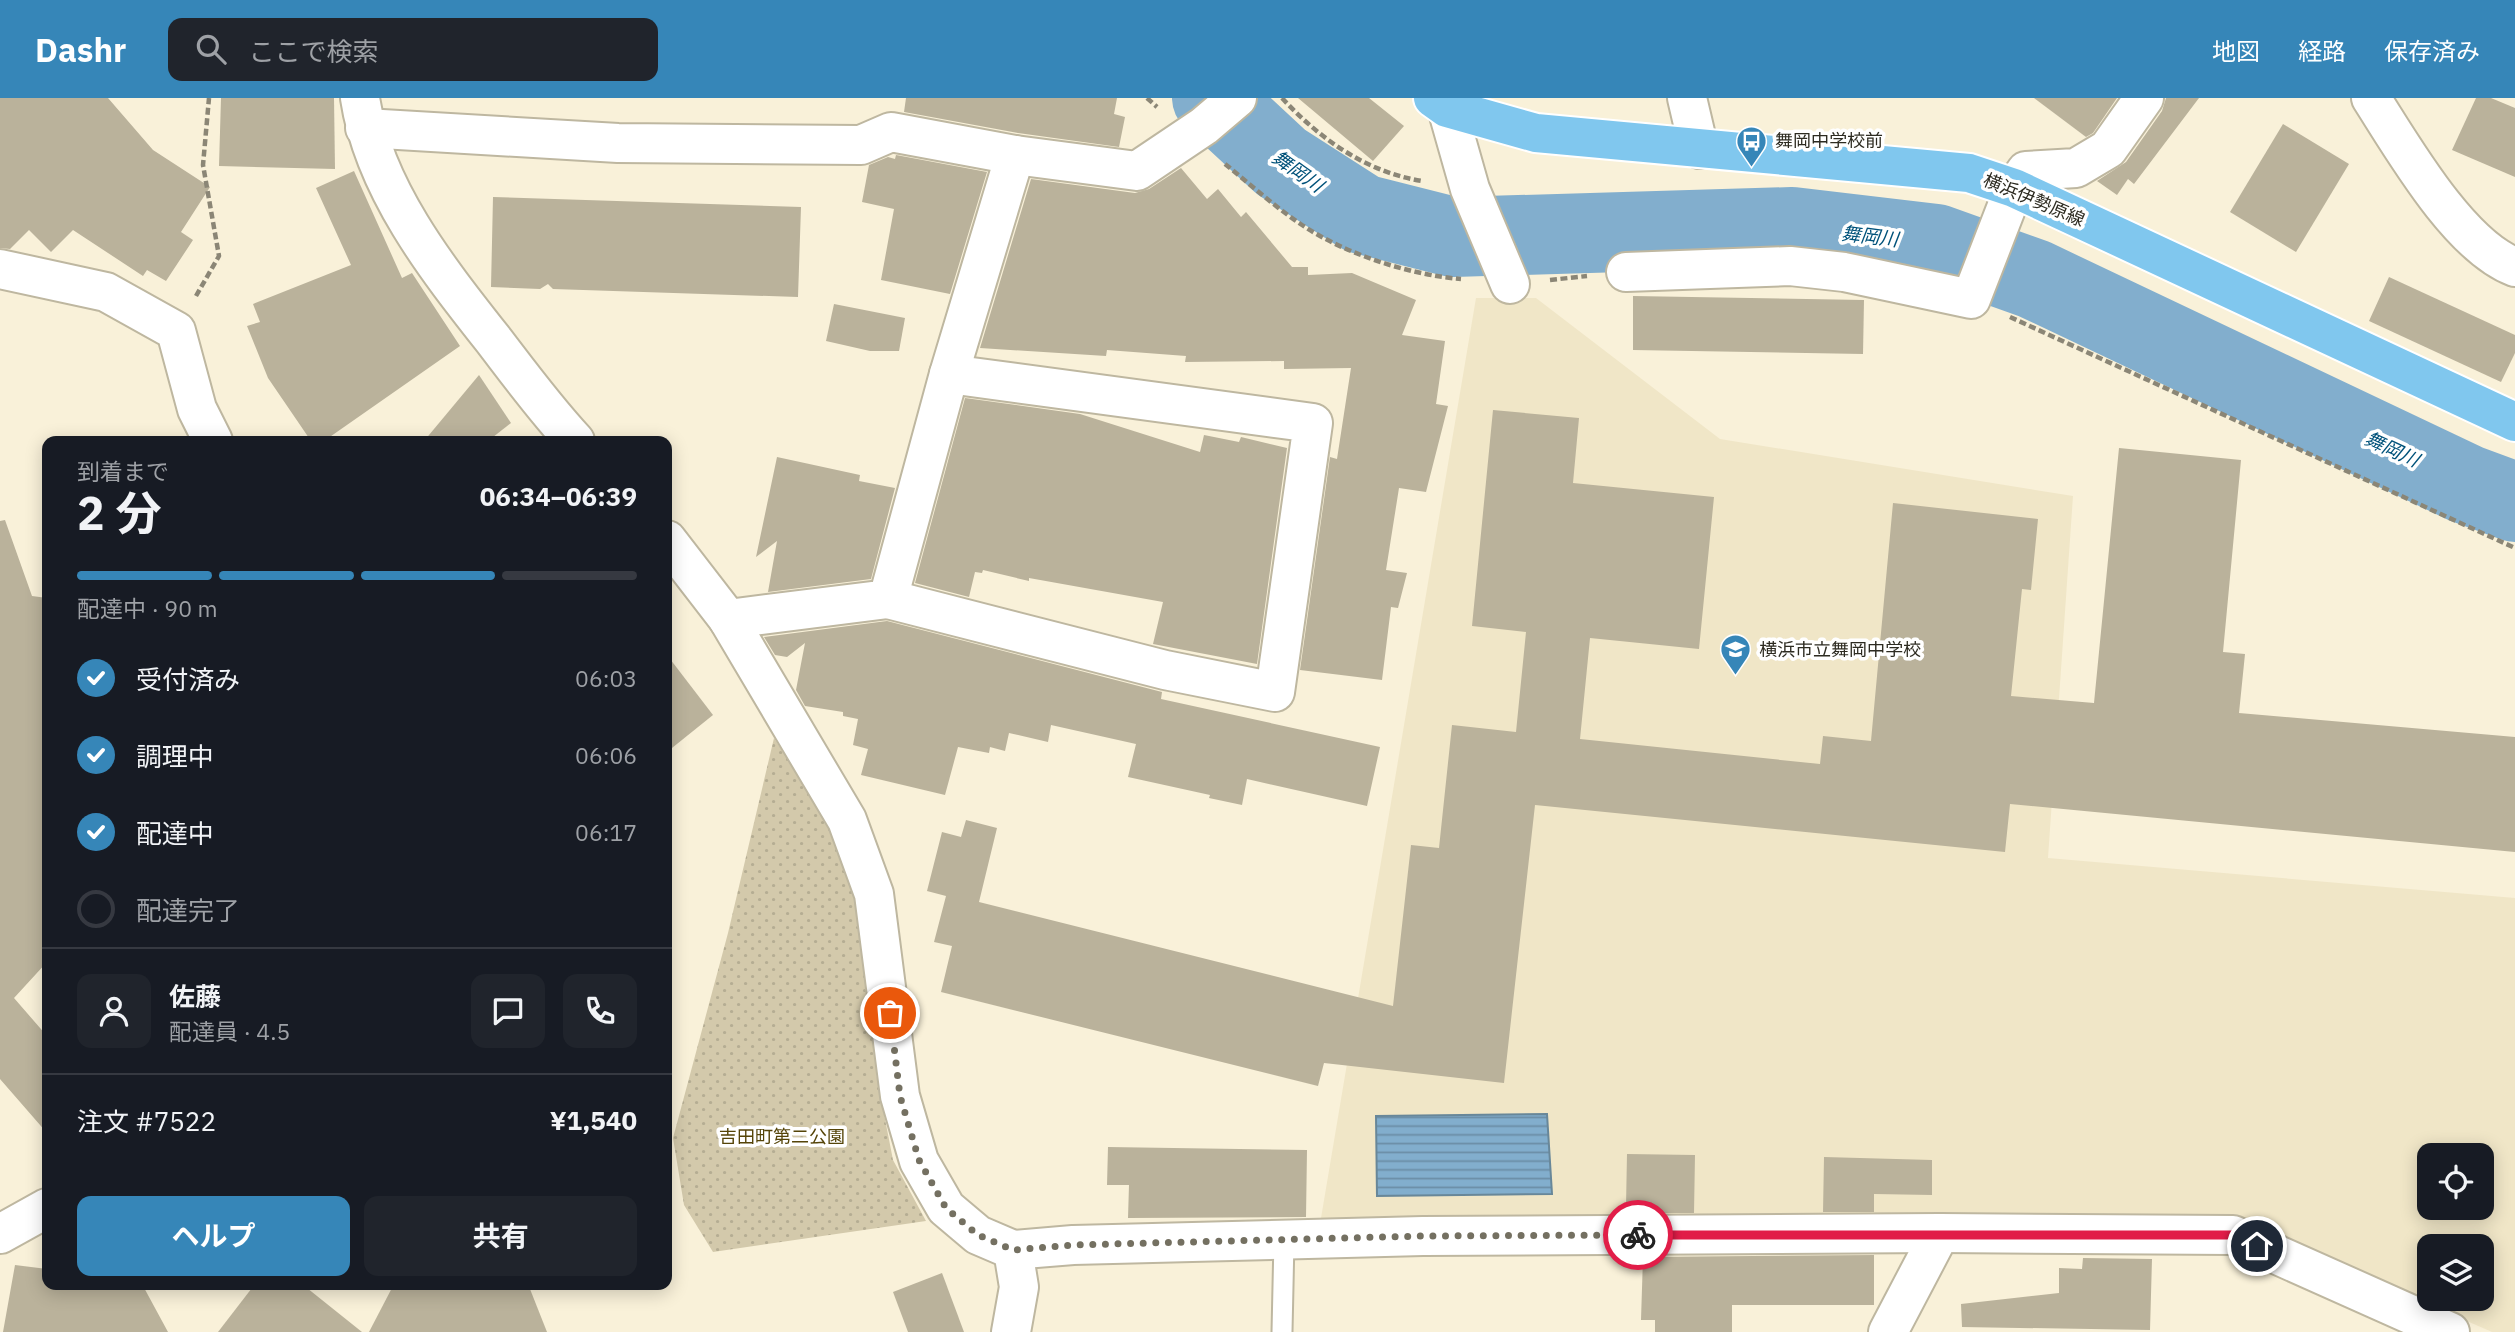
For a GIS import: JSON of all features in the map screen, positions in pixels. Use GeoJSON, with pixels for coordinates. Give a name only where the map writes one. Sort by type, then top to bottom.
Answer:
{"type":"FeatureCollection","features":[{"type":"Feature","properties":{"kind":"main road","name":"横浜伊勢原線"},"geometry":{"type":"LineString","coordinates":[[1440,103],[1536,133],[1969,173],[2014,188],[2515,422]]}},
{"type":"Feature","properties":{"kind":"street"},"geometry":{"type":"LineString","coordinates":[[571,436],[552,416],[464,302],[395,200],[362,113],[618,143],[861,145],[891,132],[1015,155],[1137,171],[1196,131],[1237,98]]}},
{"type":"Feature","properties":{"kind":"street"},"geometry":{"type":"LineString","coordinates":[[1687,98],[1699,149]]}},
{"type":"Feature","properties":{"kind":"street"},"geometry":{"type":"LineString","coordinates":[[1699,149],[1709,98]]}},
{"type":"Feature","properties":{"kind":"street"},"geometry":{"type":"LineString","coordinates":[[1626,272],[1790,266],[1973,293],[2014,188],[2026,171],[2076,168],[2108,149],[2144,98]]}},
{"type":"Feature","properties":{"kind":"street"},"geometry":{"type":"LineString","coordinates":[[2371,98],[2423,177],[2470,237],[2515,267]]}},
{"type":"Feature","properties":{"kind":"street"},"geometry":{"type":"LineString","coordinates":[[1440,103],[1473,195],[1506,274]]}},
{"type":"Feature","properties":{"kind":"street"},"geometry":{"type":"LineString","coordinates":[[888,599],[949,374],[1015,155]]}},
{"type":"Feature","properties":{"kind":"street"},"geometry":{"type":"LineString","coordinates":[[0,269],[106,292],[176,331],[197,409],[210,436]]}},
{"type":"Feature","properties":{"kind":"street"},"geometry":{"type":"LineString","coordinates":[[728,619],[888,599],[1166,670],[1275,692],[1313,423],[949,374]]}},
{"type":"Feature","properties":{"kind":"street"},"geometry":{"type":"LineString","coordinates":[[672,546],[728,619],[847,820],[874,894],[900,1096],[919,1160],[946,1208],[978,1235],[1013,1250],[1073,1245],[1284,1240],[1940,1233],[2233,1235],[2450,1332]]}},
{"type":"Feature","properties":{"kind":"street"},"geometry":{"type":"LineString","coordinates":[[0,1234],[42,1212]]}},
{"type":"Feature","properties":{"kind":"street"},"geometry":{"type":"LineString","coordinates":[[1888,1332],[1940,1233]]}},
{"type":"Feature","properties":{"kind":"street"},"geometry":{"type":"LineString","coordinates":[[1011,1332],[1018,1287],[1013,1250]]}},
{"type":"Feature","properties":{"kind":"lane"},"geometry":{"type":"LineString","coordinates":[[1282,1332],[1284,1240]]}},
{"type":"Feature","properties":{"kind":"path"},"geometry":{"type":"LineString","coordinates":[[176,331],[219,256],[203,165],[209,98]]}},
{"type":"Feature","properties":{"kind":"path"},"geometry":{"type":"LineString","coordinates":[[1147,98],[1196,131],[1303,226],[1378,261],[1438,277],[1626,272]]}},
{"type":"Feature","properties":{"kind":"path"},"geometry":{"type":"LineString","coordinates":[[1282,98],[1310,129],[1362,161],[1402,178],[1473,195]]}},
{"type":"Feature","properties":{"kind":"path"},"geometry":{"type":"LineString","coordinates":[[1973,293],[2515,548]]}},
{"type":"Feature","properties":{"kind":"shaded area","name":"横浜市立舞岡中学校"},"geometry":{"type":"Polygon","coordinates":[[[1476,298],[1536,298],[1720,439],[2073,496],[2048,858],[2515,898],[2515,1332],[2492,1332],[2444,1311],[2494,1311],[2494,1234],[2417,1234],[2417,1299],[2234,1219],[1320,1224],[1476,298]]]}},
{"type":"Feature","properties":{"kind":"green space","name":"吉田町第二公園"},"geometry":{"type":"Polygon","coordinates":[[[774,738],[827,820],[857,891],[877,1078],[893,1160],[926,1221],[713,1252],[684,1205],[673,1138],[728,933],[774,738]]]}},
{"type":"Feature","properties":{"kind":"water"},"geometry":{"type":"Polygon","coordinates":[[[1547,1114],[1552,1194],[1377,1196],[1376,1116],[1547,1114]]]}},
{"type":"Feature","properties":{"kind":"building"},"geometry":{"type":"Polygon","coordinates":[[[0,98],[108,98],[153,150],[210,187],[181,232],[193,240],[166,281],[147,270],[143,276],[73,230],[51,252],[29,230],[10,249],[0,248],[0,98]]]}},
{"type":"Feature","properties":{"kind":"building"},"geometry":{"type":"Polygon","coordinates":[[[221,98],[334,98],[335,169],[219,166],[221,98]]]}},
{"type":"Feature","properties":{"kind":"building"},"geometry":{"type":"Polygon","coordinates":[[[906,98],[1117,98],[1114,114],[1125,117],[1119,147],[1018,133],[904,112],[906,98]]]}},
{"type":"Feature","properties":{"kind":"building"},"geometry":{"type":"Polygon","coordinates":[[[1298,98],[1369,98],[1404,126],[1373,161],[1298,98]]]}},
{"type":"Feature","properties":{"kind":"building"},"geometry":{"type":"Polygon","coordinates":[[[2034,98],[2117,98],[2093,133],[2086,137],[2034,98]]]}},
{"type":"Feature","properties":{"kind":"building"},"geometry":{"type":"Polygon","coordinates":[[[2166,98],[2199,98],[2134,184],[2128,179],[2117,195],[2097,181],[2126,162],[2162,111],[2166,98]]]}},
{"type":"Feature","properties":{"kind":"building"},"geometry":{"type":"Polygon","coordinates":[[[2476,98],[2491,98],[2515,108],[2515,177],[2452,150],[2476,98]]]}},
{"type":"Feature","properties":{"kind":"building"},"geometry":{"type":"Polygon","coordinates":[[[2283,124],[2349,164],[2296,252],[2230,212],[2283,124]]]}},
{"type":"Feature","properties":{"kind":"building"},"geometry":{"type":"Polygon","coordinates":[[[896,155],[987,172],[950,294],[881,280],[894,209],[862,202],[869,165],[888,157],[895,159],[896,155]]]}},
{"type":"Feature","properties":{"kind":"building"},"geometry":{"type":"Polygon","coordinates":[[[1181,168],[1207,199],[1218,189],[1241,217],[1246,212],[1292,267],[1308,267],[1308,275],[1352,273],[1416,300],[1402,335],[1445,341],[1436,404],[1448,406],[1426,492],[1399,488],[1386,570],[1407,573],[1398,608],[1391,607],[1382,680],[1300,670],[1330,457],[1337,459],[1351,368],[1284,369],[1284,361],[1185,362],[1186,356],[1107,350],[1106,356],[980,348],[1031,179],[1135,193],[1149,189],[1181,168]]]}},
{"type":"Feature","properties":{"kind":"building"},"geometry":{"type":"Polygon","coordinates":[[[354,171],[402,278],[412,273],[460,346],[331,436],[308,436],[268,378],[247,326],[260,322],[253,304],[351,265],[316,188],[354,171]]]}},
{"type":"Feature","properties":{"kind":"building"},"geometry":{"type":"Polygon","coordinates":[[[493,197],[801,207],[798,297],[553,289],[548,284],[540,289],[491,287],[493,197]]]}},
{"type":"Feature","properties":{"kind":"building"},"geometry":{"type":"Polygon","coordinates":[[[2389,277],[2515,335],[2515,353],[2501,382],[2369,321],[2389,277]]]}},
{"type":"Feature","properties":{"kind":"building"},"geometry":{"type":"Polygon","coordinates":[[[1633,296],[1864,300],[1863,354],[1633,350],[1633,296]]]}},
{"type":"Feature","properties":{"kind":"building"},"geometry":{"type":"Polygon","coordinates":[[[834,304],[905,318],[899,351],[870,351],[826,341],[834,304]]]}},
{"type":"Feature","properties":{"kind":"building"},"geometry":{"type":"Polygon","coordinates":[[[479,375],[511,423],[494,436],[428,436],[479,375]]]}},
{"type":"Feature","properties":{"kind":"building"},"geometry":{"type":"Polygon","coordinates":[[[965,398],[1080,414],[1200,452],[1204,435],[1239,442],[1241,437],[1287,448],[1257,664],[1153,644],[1163,602],[1029,578],[1029,581],[983,570],[982,573],[975,572],[969,597],[915,583],[965,398]]]}},
{"type":"Feature","properties":{"kind":"building"},"geometry":{"type":"Polygon","coordinates":[[[1493,410],[1579,418],[1573,483],[1714,497],[1699,649],[1590,638],[1580,739],[1820,764],[1823,736],[1871,741],[1893,503],[2038,519],[2031,590],[2022,589],[2011,696],[2094,703],[2119,448],[2241,460],[2223,652],[2245,654],[2239,713],[2515,737],[2515,852],[2010,804],[2005,852],[1535,805],[1504,1083],[1324,1063],[1318,1086],[941,992],[952,946],[934,942],[946,896],[927,891],[942,832],[961,837],[966,820],[997,828],[979,902],[1393,1006],[1411,845],[1439,848],[1452,725],[1516,732],[1526,632],[1472,626],[1493,410]]]}},
{"type":"Feature","properties":{"kind":"building"},"geometry":{"type":"Polygon","coordinates":[[[777,457],[860,475],[859,481],[895,488],[871,579],[768,592],[777,541],[756,557],[777,457]]]}},
{"type":"Feature","properties":{"kind":"building"},"geometry":{"type":"Polygon","coordinates":[[[5,520],[32,596],[42,597],[42,967],[14,998],[42,1030],[42,1127],[0,1079],[0,521],[5,520]]]}},
{"type":"Feature","properties":{"kind":"building"},"geometry":{"type":"Polygon","coordinates":[[[887,621],[1162,692],[1161,699],[1380,747],[1367,806],[1247,779],[1242,805],[1209,798],[1210,795],[1128,777],[1136,744],[1051,725],[1048,742],[1009,733],[1005,751],[990,747],[989,753],[958,747],[945,795],[861,775],[868,749],[853,745],[858,719],[843,716],[843,712],[805,706],[796,690],[805,643],[787,657],[775,655],[764,637],[887,621]]]}},
{"type":"Feature","properties":{"kind":"building"},"geometry":{"type":"Polygon","coordinates":[[[672,662],[713,715],[672,748],[672,662]]]}},
{"type":"Feature","properties":{"kind":"building"},"geometry":{"type":"Polygon","coordinates":[[[1108,1147],[1307,1150],[1306,1217],[1128,1218],[1129,1185],[1107,1185],[1108,1147]]]}},
{"type":"Feature","properties":{"kind":"building"},"geometry":{"type":"Polygon","coordinates":[[[1627,1154],[1695,1155],[1694,1213],[1644,1213],[1644,1206],[1626,1206],[1627,1154]]]}},
{"type":"Feature","properties":{"kind":"building"},"geometry":{"type":"Polygon","coordinates":[[[1824,1157],[1932,1160],[1932,1195],[1874,1194],[1874,1212],[1823,1212],[1824,1157]]]}},
{"type":"Feature","properties":{"kind":"building"},"geometry":{"type":"Polygon","coordinates":[[[1874,1255],[1874,1305],[1732,1305],[1732,1332],[1655,1332],[1655,1320],[1641,1320],[1643,1257],[1874,1255]]]}},
{"type":"Feature","properties":{"kind":"building"},"geometry":{"type":"Polygon","coordinates":[[[2083,1258],[2152,1259],[2150,1330],[1962,1327],[1961,1304],[2059,1293],[2059,1268],[2082,1269],[2083,1258]]]}},
{"type":"Feature","properties":{"kind":"building"},"geometry":{"type":"Polygon","coordinates":[[[15,1265],[42,1268],[42,1290],[145,1290],[168,1332],[3,1332],[15,1265]]]}},
{"type":"Feature","properties":{"kind":"building"},"geometry":{"type":"Polygon","coordinates":[[[942,1273],[964,1332],[908,1332],[893,1292],[942,1273]]]}},
{"type":"Feature","properties":{"kind":"building"},"geometry":{"type":"Polygon","coordinates":[[[250,1290],[310,1290],[362,1332],[218,1332],[250,1290]]]}},
{"type":"Feature","properties":{"kind":"building"},"geometry":{"type":"Polygon","coordinates":[[[391,1290],[530,1290],[547,1332],[369,1332],[391,1290]]]}},
{"type":"Feature","properties":{"kind":"waterway","name":"舞岡川"},"geometry":{"type":"LineString","coordinates":[[1212,98],[1281,162],[1362,214],[1453,237],[1792,227],[1936,244],[2034,279],[2466,484],[2515,502]]}},
{"type":"Feature","properties":{"kind":"way so far"},"geometry":{"type":"LineString","coordinates":[[890,1013],[900,1096],[919,1160],[946,1208],[978,1235],[1013,1250],[1073,1245],[1423,1236],[1638,1235]]}},
{"type":"Feature","properties":{"kind":"place","name":"舞岡中学校前"},"geometry":{"type":"Point","coordinates":[1752,168]}},
{"type":"Feature","properties":{"kind":"place","name":"横浜市立舞岡中学校"},"geometry":{"type":"Point","coordinates":[1736,677]}},
{"type":"Feature","properties":{"kind":"route"},"geometry":{"type":"LineString","coordinates":[[1638,1235],[2233,1235],[2257,1246]]}}]}
